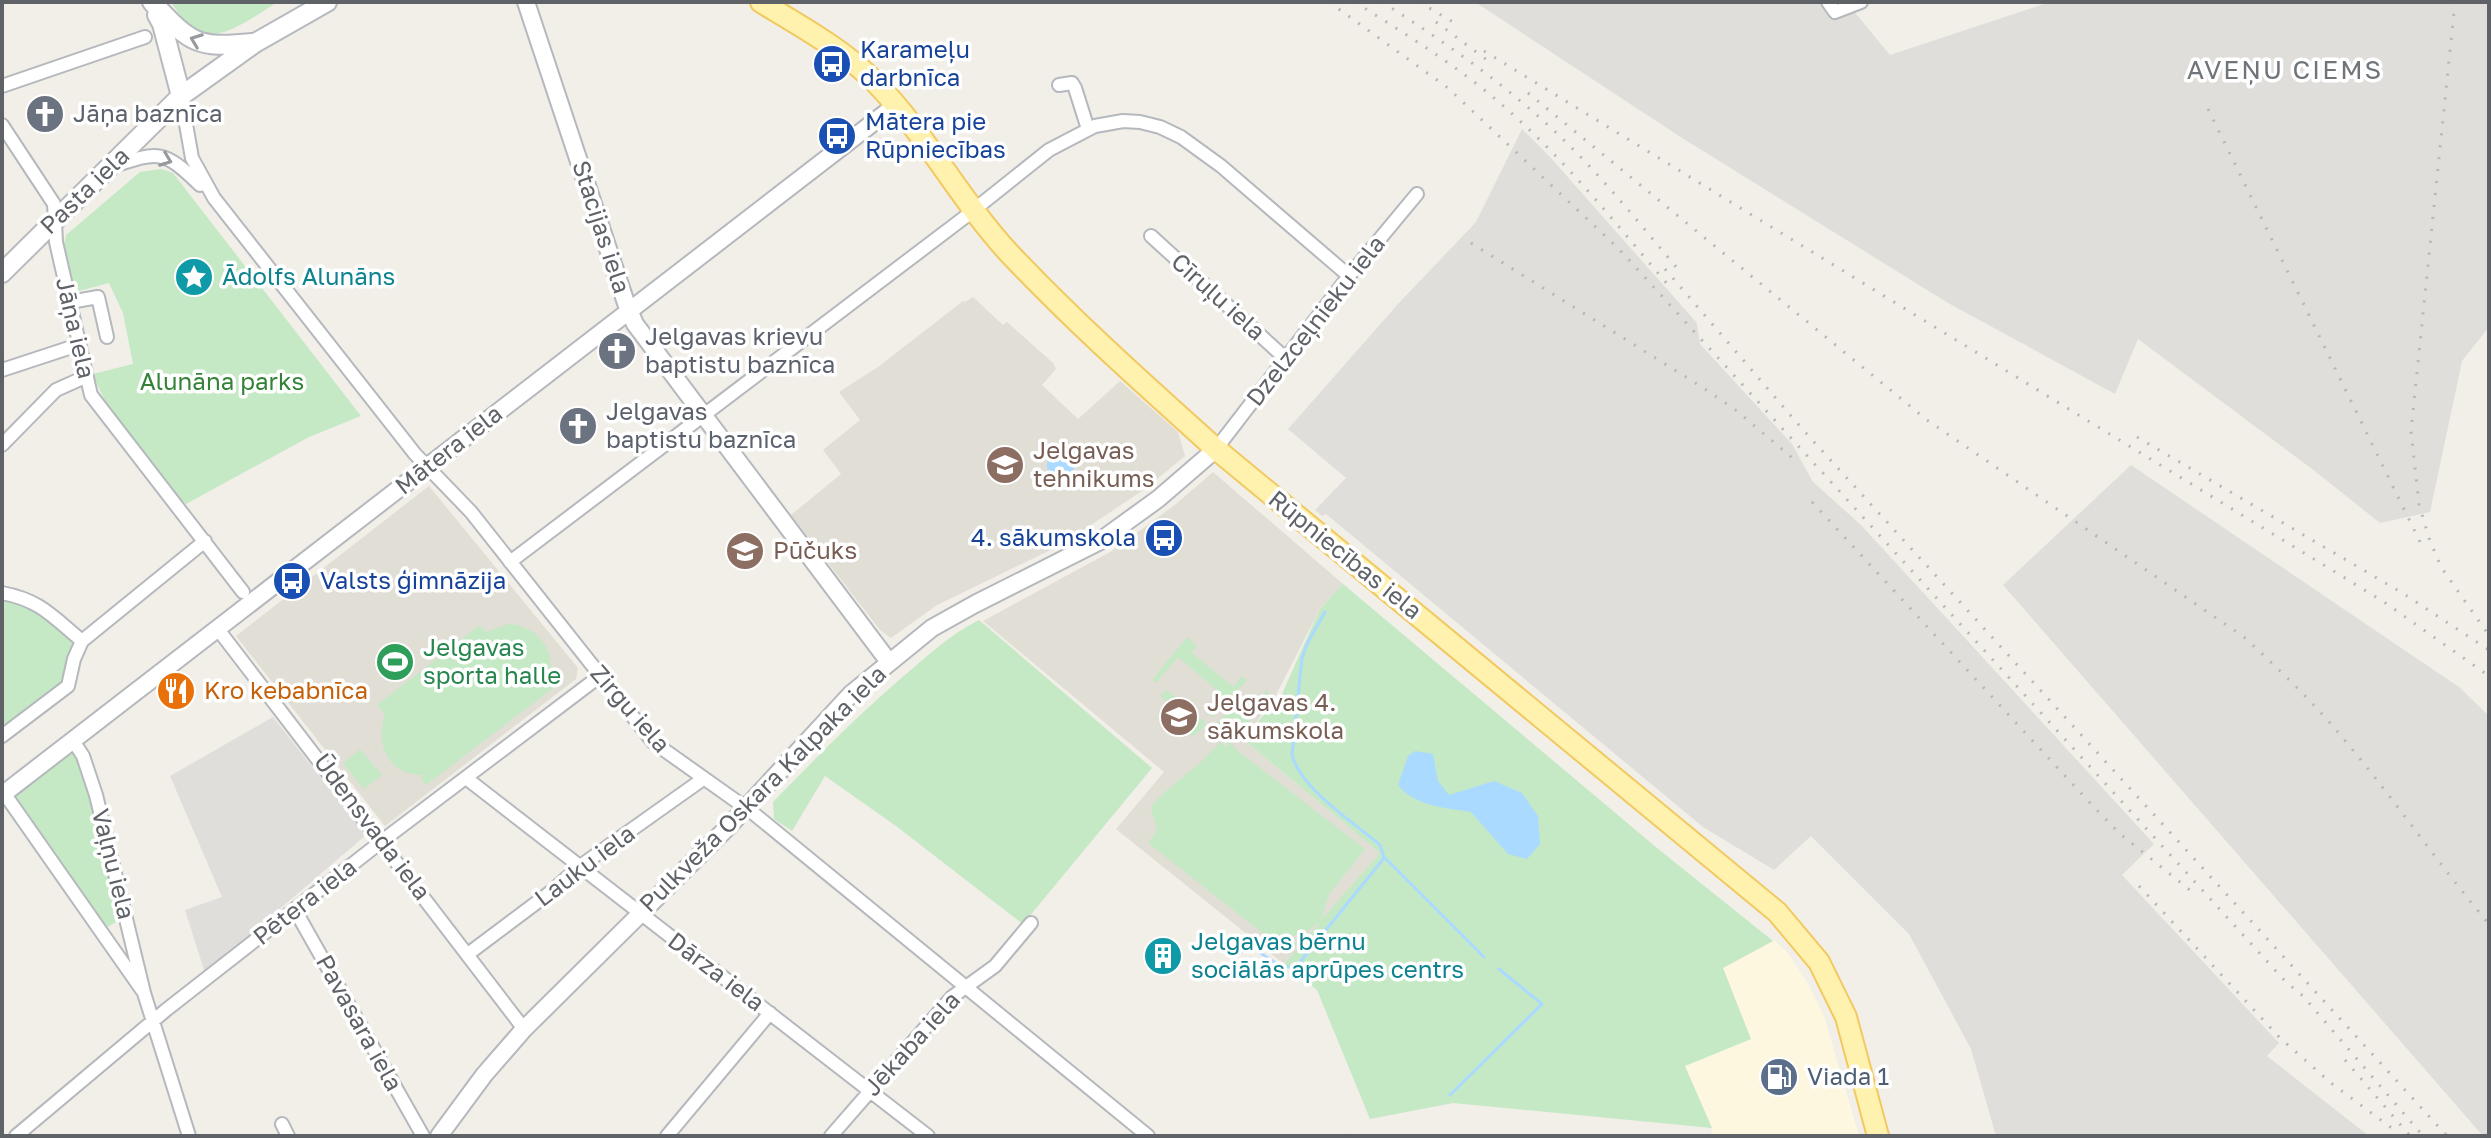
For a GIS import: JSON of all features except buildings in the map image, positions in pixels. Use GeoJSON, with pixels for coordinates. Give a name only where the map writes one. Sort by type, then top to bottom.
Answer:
{"type":"FeatureCollection","features":[{"type":"Feature","properties":{"kind":"main road"},"geometry":{"type":"LineString","coordinates":[[151,2],[184,36],[198,43],[211,46],[255,43]]}},
{"type":"Feature","properties":{"kind":"main road"},"geometry":{"type":"LineString","coordinates":[[151,2],[162,24],[181,96]]}},
{"type":"Feature","properties":{"kind":"main road","name":"Pasta iela"},"geometry":{"type":"LineString","coordinates":[[2,273],[181,96],[255,43],[327,2]]}},
{"type":"Feature","properties":{"kind":"main road","name":"Rūpniecības iela"},"geometry":{"type":"LineString","coordinates":[[761,2],[870,76],[896,105],[1008,252],[1216,449],[1777,912],[1819,962],[1846,1017],[1878,1136]]}},
{"type":"Feature","properties":{"kind":"street","name":"Stacijas iela"},"geometry":{"type":"LineString","coordinates":[[526,2],[629,312],[641,335],[889,662]]}},
{"type":"Feature","properties":{"kind":"street"},"geometry":{"type":"LineString","coordinates":[[1832,7],[1861,2]]}},
{"type":"Feature","properties":{"kind":"street"},"geometry":{"type":"LineString","coordinates":[[2,86],[145,37]]}},
{"type":"Feature","properties":{"kind":"street"},"geometry":{"type":"LineString","coordinates":[[1059,85],[1072,83],[1088,129]]}},
{"type":"Feature","properties":{"kind":"street","name":"Zirgu iela"},"geometry":{"type":"LineString","coordinates":[[181,96],[192,158],[214,198],[427,467],[471,512],[653,742],[746,808],[1148,1136]]}},
{"type":"Feature","properties":{"kind":"street","name":"Mātera iela"},"geometry":{"type":"LineString","coordinates":[[3,794],[896,105]]}},
{"type":"Feature","properties":{"kind":"street"},"geometry":{"type":"LineString","coordinates":[[510,562],[1049,150],[1088,129],[1123,121],[1160,127],[1181,137],[1221,166],[1349,276]]}},
{"type":"Feature","properties":{"kind":"street","name":"Jāņa iela"},"geometry":{"type":"LineString","coordinates":[[2,125],[54,204],[56,242],[91,395],[243,592]]}},
{"type":"Feature","properties":{"kind":"street"},"geometry":{"type":"LineString","coordinates":[[108,168],[149,155],[159,155],[180,166],[214,198]]}},
{"type":"Feature","properties":{"kind":"street","name":"Dzelzceļnieku iela"},"geometry":{"type":"LineString","coordinates":[[1216,449],[1230,435],[1349,276],[1417,194]]}},
{"type":"Feature","properties":{"kind":"street","name":"Cīruļu iela"},"geometry":{"type":"LineString","coordinates":[[1151,236],[1285,358]]}},
{"type":"Feature","properties":{"kind":"street"},"geometry":{"type":"LineString","coordinates":[[70,302],[98,297],[107,337]]}},
{"type":"Feature","properties":{"kind":"street"},"geometry":{"type":"LineString","coordinates":[[2,370],[78,345]]}},
{"type":"Feature","properties":{"kind":"street"},"geometry":{"type":"LineString","coordinates":[[2,445],[56,390],[85,377]]}},
{"type":"Feature","properties":{"kind":"street","name":"Pulkveža Oskara Kalpaka iela"},"geometry":{"type":"LineString","coordinates":[[439,1136],[484,1075],[524,1029],[746,808],[851,694],[944,621],[1100,541],[1158,499],[1216,449]]}},
{"type":"Feature","properties":{"kind":"street"},"geometry":{"type":"LineString","coordinates":[[2,736],[68,686],[82,641],[205,541]]}},
{"type":"Feature","properties":{"kind":"street"},"geometry":{"type":"LineString","coordinates":[[2,593],[26,597],[38,604],[82,641]]}},
{"type":"Feature","properties":{"kind":"street","name":"Ūdensvada iela"},"geometry":{"type":"LineString","coordinates":[[217,628],[524,1029]]}},
{"type":"Feature","properties":{"kind":"street","name":"Pētera iela"},"geometry":{"type":"LineString","coordinates":[[16,1136],[153,1020],[600,676]]}},
{"type":"Feature","properties":{"kind":"street","name":"Vaļņu iela"},"geometry":{"type":"LineString","coordinates":[[72,739],[83,756],[96,795],[144,993],[189,1136]]}},
{"type":"Feature","properties":{"kind":"street","name":"Dārza iela"},"geometry":{"type":"LineString","coordinates":[[466,778],[928,1136]]}},
{"type":"Feature","properties":{"kind":"street","name":"Lauku iela"},"geometry":{"type":"LineString","coordinates":[[468,954],[579,867],[703,779]]}},
{"type":"Feature","properties":{"kind":"street","name":"Vaļņu iela"},"geometry":{"type":"LineString","coordinates":[[3,794],[144,993]]}},
{"type":"Feature","properties":{"kind":"street","name":"Pavasara iela"},"geometry":{"type":"LineString","coordinates":[[295,910],[423,1136]]}},
{"type":"Feature","properties":{"kind":"street","name":"Jēkaba iela"},"geometry":{"type":"LineString","coordinates":[[831,1136],[952,997],[995,966],[1031,923]]}},
{"type":"Feature","properties":{"kind":"street"},"geometry":{"type":"LineString","coordinates":[[667,1136],[770,1013]]}},
{"type":"Feature","properties":{"kind":"shaded area"},"geometry":{"type":"Polygon","coordinates":[[[1475,2],[1839,2],[1852,9],[1890,55],[2050,2],[2489,2],[2489,327],[2462,361],[2430,512],[2380,523],[2138,339],[2115,394],[1948,303],[1679,136],[1475,2]]]}},
{"type":"Feature","properties":{"kind":"shaded area"},"geometry":{"type":"Polygon","coordinates":[[[1522,129],[1697,323],[1700,344],[1792,444],[1813,482],[1861,525],[2154,844],[2122,875],[2279,1043],[2267,1056],[2369,1136],[1996,1136],[1971,1049],[1909,934],[1811,836],[1774,870],[1703,827],[1326,514],[1322,516],[1315,510],[1346,478],[1288,429],[1398,304],[1476,222],[1522,129]]]}},
{"type":"Feature","properties":{"kind":"shaded area","name":"Jelgavas tehnikums"},"geometry":{"type":"Polygon","coordinates":[[[973,297],[1003,325],[1007,322],[1053,363],[1056,369],[1042,385],[1078,419],[1120,381],[1178,432],[1185,456],[1145,489],[1061,545],[937,605],[891,638],[880,630],[791,515],[841,474],[823,450],[860,420],[839,392],[878,367],[963,301],[973,297]]]}},
{"type":"Feature","properties":{"kind":"shaded area"},"geometry":{"type":"Polygon","coordinates":[[[2131,465],[2459,687],[2489,716],[2489,1136],[2483,1136],[2003,585],[2131,465]]]}},
{"type":"Feature","properties":{"kind":"shaded area","name":"Jelgavas 4. sākumskola"},"geometry":{"type":"Polygon","coordinates":[[[1213,472],[1343,584],[1320,609],[1276,695],[1244,740],[1380,853],[1284,964],[1116,829],[1164,772],[983,621],[1112,551],[1176,504],[1213,472]]]}},
{"type":"Feature","properties":{"kind":"shaded area"},"geometry":{"type":"Polygon","coordinates":[[[429,486],[578,668],[576,679],[385,826],[236,636],[429,486]]]}},
{"type":"Feature","properties":{"kind":"shaded area"},"geometry":{"type":"Polygon","coordinates":[[[273,717],[366,835],[205,973],[185,910],[222,897],[170,776],[273,717]]]}},
{"type":"Feature","properties":{"kind":"shaded area"},"geometry":{"type":"Polygon","coordinates":[[[1774,940],[1788,953],[1824,1016],[1859,1136],[1711,1136],[1712,1128],[1685,1066],[1751,1039],[1723,968],[1774,940]]]}},
{"type":"Feature","properties":{"kind":"green space"},"geometry":{"type":"Polygon","coordinates":[[[171,2],[278,2],[235,27],[211,34],[190,28],[171,2]]]}},
{"type":"Feature","properties":{"kind":"green space","name":"Alunāna parks"},"geometry":{"type":"Polygon","coordinates":[[[161,169],[173,173],[361,416],[309,437],[186,504],[133,444],[100,391],[93,374],[133,364],[123,313],[109,283],[75,292],[64,245],[66,235],[140,172],[161,169]]]}},
{"type":"Feature","properties":{"kind":"green space"},"geometry":{"type":"Polygon","coordinates":[[[1343,584],[1657,848],[1773,941],[1723,968],[1751,1039],[1685,1066],[1712,1128],[1453,1103],[1370,1119],[1317,990],[1284,964],[1321,921],[1306,932],[1289,937],[1297,944],[1289,954],[1148,843],[1157,830],[1152,805],[1220,742],[1227,747],[1229,745],[1214,732],[1218,728],[1215,726],[1234,704],[1242,699],[1254,706],[1266,690],[1270,695],[1232,743],[1234,748],[1365,849],[1329,894],[1321,920],[1380,853],[1243,739],[1282,694],[1320,609],[1343,584]]]}},
{"type":"Feature","properties":{"kind":"green space"},"geometry":{"type":"Polygon","coordinates":[[[3,599],[30,602],[79,642],[63,681],[2,731],[3,599]]]}},
{"type":"Feature","properties":{"kind":"green space"},"geometry":{"type":"Polygon","coordinates":[[[979,620],[1152,768],[1023,924],[896,826],[825,776],[792,831],[774,819],[773,802],[851,724],[938,647],[979,620]]]}},
{"type":"Feature","properties":{"kind":"green space"},"geometry":{"type":"Polygon","coordinates":[[[508,624],[536,634],[550,659],[550,679],[560,673],[565,679],[426,785],[421,778],[423,775],[411,774],[393,764],[383,747],[385,715],[377,705],[480,625],[486,632],[508,624]]]}},
{"type":"Feature","properties":{"kind":"green space"},"geometry":{"type":"Polygon","coordinates":[[[1187,637],[1197,646],[1192,653],[1233,687],[1242,676],[1247,680],[1213,717],[1205,712],[1220,693],[1178,657],[1156,683],[1152,680],[1187,637]]]}},
{"type":"Feature","properties":{"kind":"green space"},"geometry":{"type":"Polygon","coordinates":[[[1167,690],[1204,721],[1205,726],[1193,736],[1180,727],[1187,718],[1160,696],[1167,690]]]}},
{"type":"Feature","properties":{"kind":"green space"},"geometry":{"type":"Polygon","coordinates":[[[360,749],[382,775],[364,789],[343,763],[360,749]]]}},
{"type":"Feature","properties":{"kind":"green space"},"geometry":{"type":"Polygon","coordinates":[[[71,751],[76,755],[94,812],[118,921],[104,929],[11,799],[71,751]]]}},
{"type":"Feature","properties":{"kind":"water"},"geometry":{"type":"Polygon","coordinates":[[[1058,444],[1077,449],[1077,461],[1068,475],[1052,478],[1047,469],[1048,461],[1058,444]]]}},
{"type":"Feature","properties":{"kind":"water"},"geometry":{"type":"Polygon","coordinates":[[[1415,751],[1433,754],[1438,781],[1449,795],[1494,781],[1522,793],[1538,816],[1540,844],[1527,859],[1508,854],[1471,812],[1431,805],[1413,798],[1398,785],[1408,756],[1415,751]]]}},
{"type":"Feature","properties":{"kind":"waterway"},"geometry":{"type":"LineString","coordinates":[[1232,954],[1255,949],[1281,967],[1296,967],[1384,858],[1380,845],[1329,804],[1306,780],[1292,755],[1302,658],[1325,612]]}},
{"type":"Feature","properties":{"kind":"waterway"},"geometry":{"type":"LineString","coordinates":[[1385,858],[1484,957]]}},
{"type":"Feature","properties":{"kind":"waterway"},"geometry":{"type":"LineString","coordinates":[[1450,1095],[1542,1004],[1499,969]]}},
{"type":"Feature","properties":{"kind":"railway"},"geometry":{"type":"LineString","coordinates":[[1329,2],[1448,88],[1619,249],[2285,981],[2303,996],[2423,1136]]}},
{"type":"Feature","properties":{"kind":"railway"},"geometry":{"type":"LineString","coordinates":[[1355,2],[1454,67],[1510,112],[1572,174],[1668,285]]}},
{"type":"Feature","properties":{"kind":"railway"},"geometry":{"type":"LineString","coordinates":[[1382,2],[1479,68],[1547,124],[1598,175],[1682,274]]}},
{"type":"Feature","properties":{"kind":"railway"},"geometry":{"type":"LineString","coordinates":[[1419,2],[1453,22]]}},
{"type":"Feature","properties":{"kind":"railway"},"geometry":{"type":"LineString","coordinates":[[2455,2],[2411,431],[2419,504],[2429,538],[2441,567],[2488,634]]}},
{"type":"Feature","properties":{"kind":"railway"},"geometry":{"type":"LineString","coordinates":[[1436,22],[1491,63]]}},
{"type":"Feature","properties":{"kind":"railway"},"geometry":{"type":"LineString","coordinates":[[1484,51],[2384,602],[2489,676]]}},
{"type":"Feature","properties":{"kind":"railway"},"geometry":{"type":"LineString","coordinates":[[1528,93],[1927,420],[2244,637],[2330,723],[2489,924]]}},
{"type":"Feature","properties":{"kind":"railway"},"geometry":{"type":"LineString","coordinates":[[2208,109],[2423,548]]}},
{"type":"Feature","properties":{"kind":"railway"},"geometry":{"type":"LineString","coordinates":[[1471,243],[1702,387],[1737,411],[1796,461]]}},
{"type":"Feature","properties":{"kind":"railway"},"geometry":{"type":"LineString","coordinates":[[1665,269],[1804,431],[2447,1136]]}},
{"type":"Feature","properties":{"kind":"railway"},"geometry":{"type":"LineString","coordinates":[[2137,437],[2404,594],[2489,650]]}},
{"type":"Feature","properties":{"kind":"railway"},"geometry":{"type":"LineString","coordinates":[[1812,502],[2119,833],[2191,891]]}},
{"type":"Feature","properties":{"kind":"railway"},"geometry":{"type":"LineString","coordinates":[[2139,886],[2280,1038],[2331,1083],[2393,1129]]}},
{"type":"Feature","properties":{"kind":"railway"},"geometry":{"type":"LineString","coordinates":[[2345,1060],[2410,1136]]}},
{"type":"Feature","properties":{"kind":"place","name":"Karameļu darbnīca"},"geometry":{"type":"Point","coordinates":[832,64]}},
{"type":"Feature","properties":{"kind":"place","name":"Jāņa baznīca"},"geometry":{"type":"Point","coordinates":[45,114]}},
{"type":"Feature","properties":{"kind":"place","name":"Mātera pie Rūpniecības"},"geometry":{"type":"Point","coordinates":[837,136]}},
{"type":"Feature","properties":{"kind":"place","name":"Ādolfs Alunāns"},"geometry":{"type":"Point","coordinates":[194,277]}},
{"type":"Feature","properties":{"kind":"place","name":"Jelgavas krievu baptistu baznīca"},"geometry":{"type":"Point","coordinates":[617,351]}},
{"type":"Feature","properties":{"kind":"place","name":"Jelgavas baptistu baznīca"},"geometry":{"type":"Point","coordinates":[578,426]}},
{"type":"Feature","properties":{"kind":"place","name":"Jelgavas tehnikums"},"geometry":{"type":"Point","coordinates":[1005,465]}},
{"type":"Feature","properties":{"kind":"place","name":"4. sākumskola"},"geometry":{"type":"Point","coordinates":[1164,538]}},
{"type":"Feature","properties":{"kind":"place","name":"Pūčuks"},"geometry":{"type":"Point","coordinates":[745,551]}},
{"type":"Feature","properties":{"kind":"place","name":"Valsts ģimnāzija"},"geometry":{"type":"Point","coordinates":[292,581]}},
{"type":"Feature","properties":{"kind":"place","name":"Jelgavas sporta halle"},"geometry":{"type":"Point","coordinates":[395,662]}},
{"type":"Feature","properties":{"kind":"place","name":"Kro kebabnīca"},"geometry":{"type":"Point","coordinates":[176,691]}},
{"type":"Feature","properties":{"kind":"place","name":"Jelgavas 4. sākumskola"},"geometry":{"type":"Point","coordinates":[1179,717]}},
{"type":"Feature","properties":{"kind":"place","name":"Jelgavas bērnu sociālās aprūpes centrs"},"geometry":{"type":"Point","coordinates":[1163,956]}},
{"type":"Feature","properties":{"kind":"place","name":"Viada 1"},"geometry":{"type":"Point","coordinates":[1779,1077]}},
{"type":"Feature","properties":{"kind":"district","name":"AVEŅU CIEMS"},"geometry":{"type":"Point","coordinates":[2285,70]}}]}
